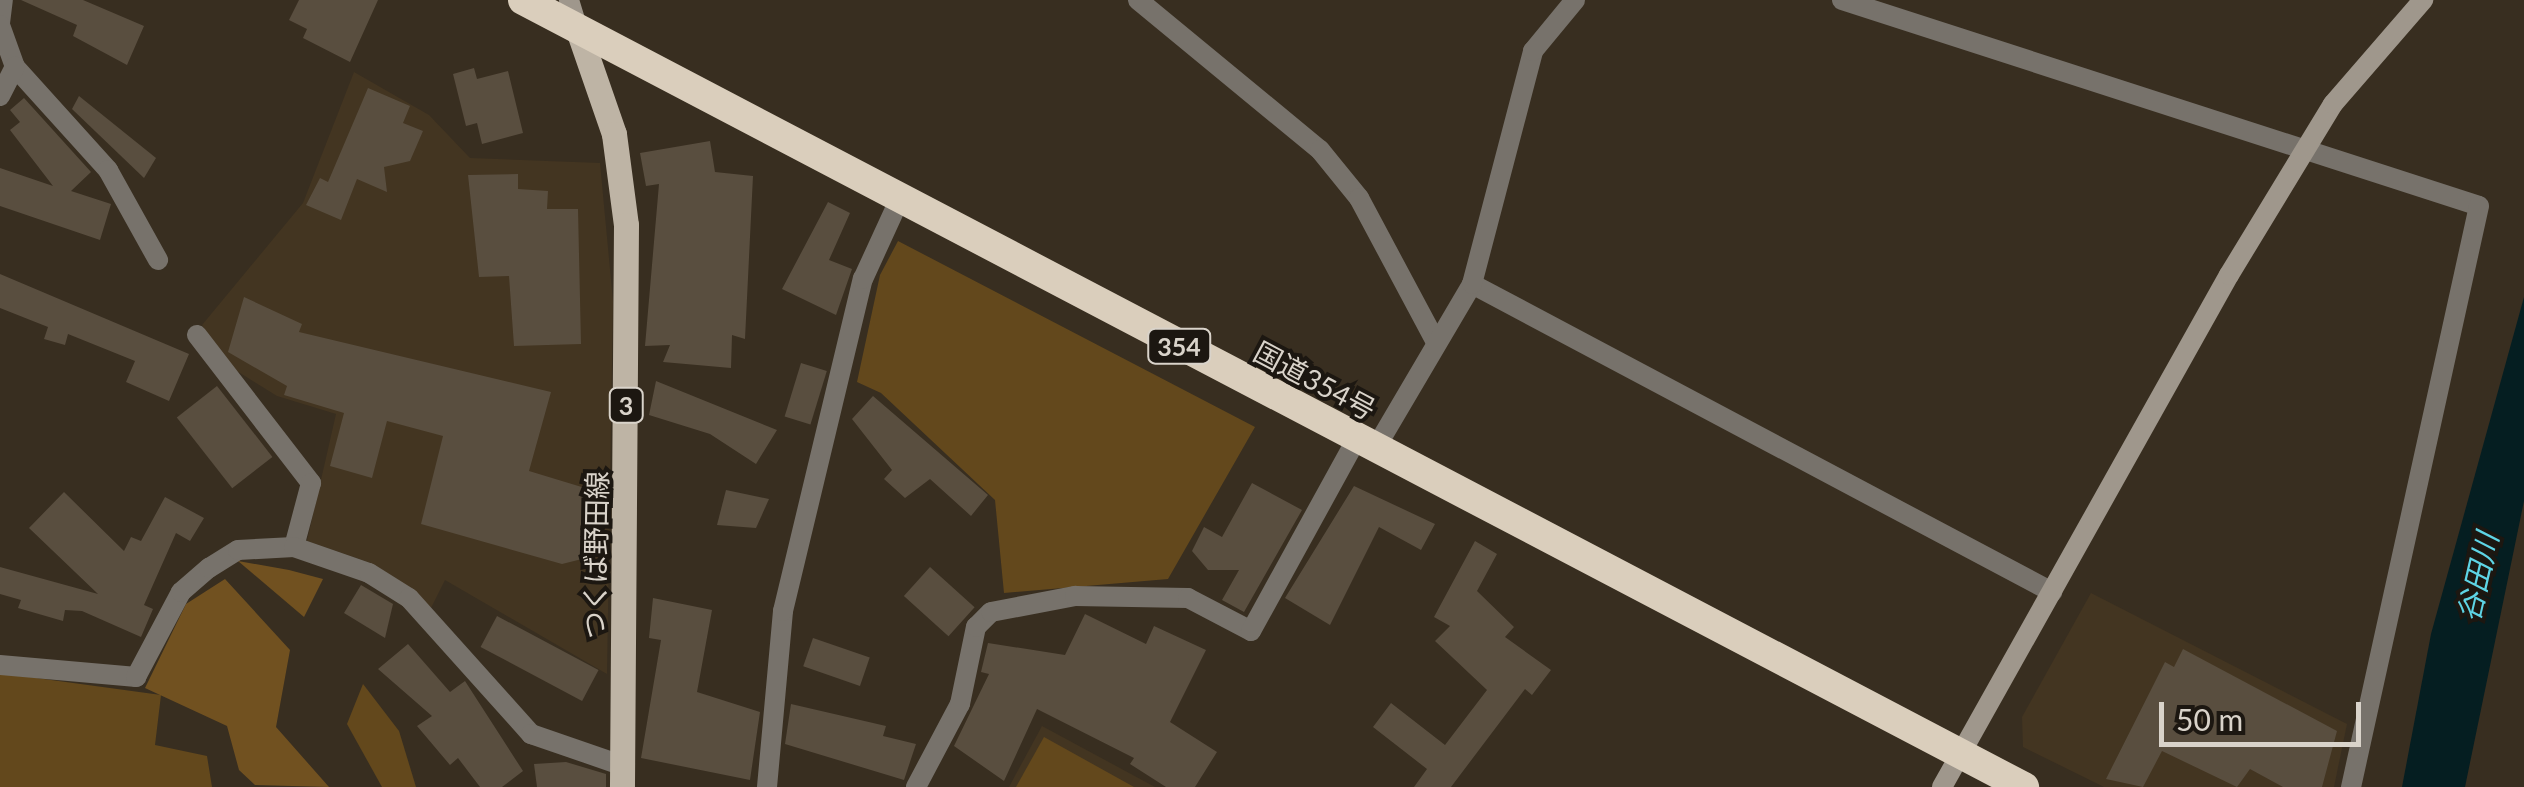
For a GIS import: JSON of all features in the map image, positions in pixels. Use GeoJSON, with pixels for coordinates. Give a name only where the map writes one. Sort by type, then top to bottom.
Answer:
{"type":"FeatureCollection","features":[{"type":"Feature","properties":{"kind":"highway","name":"国道354号"},"geometry":{"type":"LineString","coordinates":[[523,0],[2024,787]]}},
{"type":"Feature","properties":{"kind":"main road","name":"つくば野田線"},"geometry":{"type":"LineString","coordinates":[[578,30],[614,134],[626,225],[622,776]]}},
{"type":"Feature","properties":{"kind":"street"},"geometry":{"type":"LineString","coordinates":[[3,0],[0,24],[15,67],[108,170],[158,260]]}},
{"type":"Feature","properties":{"kind":"street"},"geometry":{"type":"LineString","coordinates":[[569,0],[578,30]]}},
{"type":"Feature","properties":{"kind":"street"},"geometry":{"type":"LineString","coordinates":[[1138,0],[1320,150],[1359,198],[1436,342]]}},
{"type":"Feature","properties":{"kind":"street"},"geometry":{"type":"LineString","coordinates":[[916,787],[960,704],[976,627],[991,612],[1075,596],[1188,598],[1250,630],[1472,284],[1533,51],[1576,0]]}},
{"type":"Feature","properties":{"kind":"street"},"geometry":{"type":"LineString","coordinates":[[1842,0],[2466,198],[2481,215],[2351,787]]}},
{"type":"Feature","properties":{"kind":"street"},"geometry":{"type":"LineString","coordinates":[[1942,787],[2306,149],[2423,0]]}},
{"type":"Feature","properties":{"kind":"street"},"geometry":{"type":"LineString","coordinates":[[0,96],[15,67]]}},
{"type":"Feature","properties":{"kind":"street"},"geometry":{"type":"LineString","coordinates":[[767,787],[784,612],[863,279],[900,198]]}},
{"type":"Feature","properties":{"kind":"street"},"geometry":{"type":"LineString","coordinates":[[1472,284],[2052,592]]}},
{"type":"Feature","properties":{"kind":"street"},"geometry":{"type":"LineString","coordinates":[[197,335],[311,483],[294,547]]}},
{"type":"Feature","properties":{"kind":"street"},"geometry":{"type":"LineString","coordinates":[[0,665],[136,677],[181,592],[209,568],[238,550],[294,547],[409,598],[531,734],[622,776]]}},
{"type":"Feature","properties":{"kind":"shaded area"},"geometry":{"type":"Polygon","coordinates":[[[354,72],[429,115],[470,158],[600,163],[613,301],[607,674],[445,580],[431,608],[371,563],[307,541],[336,414],[277,396],[229,366],[202,325],[303,203],[354,72]]]}},
{"type":"Feature","properties":{"kind":"shaded area"},"geometry":{"type":"Polygon","coordinates":[[[898,241],[1255,427],[1168,579],[1004,593],[995,500],[881,393],[857,382],[880,275],[898,241]]]}},
{"type":"Feature","properties":{"kind":"shaded area"},"geometry":{"type":"Polygon","coordinates":[[[238,561],[289,570],[323,579],[304,617],[238,561]]]}},
{"type":"Feature","properties":{"kind":"shaded area"},"geometry":{"type":"Polygon","coordinates":[[[225,579],[290,650],[276,727],[329,787],[255,785],[239,770],[227,726],[145,688],[186,604],[225,579]]]}},
{"type":"Feature","properties":{"kind":"shaded area"},"geometry":{"type":"Polygon","coordinates":[[[2091,593],[2347,724],[2334,787],[2104,787],[2023,747],[2022,717],[2091,593]]]}},
{"type":"Feature","properties":{"kind":"shaded area"},"geometry":{"type":"Polygon","coordinates":[[[0,673],[161,695],[155,745],[207,756],[212,787],[0,787],[0,673]]]}},
{"type":"Feature","properties":{"kind":"shaded area"},"geometry":{"type":"Polygon","coordinates":[[[363,684],[399,731],[416,787],[382,787],[347,724],[363,684]]]}},
{"type":"Feature","properties":{"kind":"shaded area"},"geometry":{"type":"Polygon","coordinates":[[[1042,726],[1155,787],[1009,787],[1042,726]]]}},
{"type":"Feature","properties":{"kind":"shaded area"},"geometry":{"type":"Polygon","coordinates":[[[1044,737],[1134,787],[1016,787],[1044,737]]]}},
{"type":"Feature","properties":{"kind":"water","name":"谷田川"},"geometry":{"type":"Polygon","coordinates":[[[2524,297],[2524,501],[2465,787],[2402,787],[2431,634],[2524,297]]]}},
{"type":"Feature","properties":{"kind":"building"},"geometry":{"type":"Polygon","coordinates":[[[21,0],[83,0],[144,26],[127,65],[73,36],[77,25],[21,0]]]}},
{"type":"Feature","properties":{"kind":"building"},"geometry":{"type":"Polygon","coordinates":[[[299,0],[378,0],[350,62],[303,38],[307,29],[289,20],[299,0]]]}},
{"type":"Feature","properties":{"kind":"building"},"geometry":{"type":"Polygon","coordinates":[[[474,68],[477,79],[508,71],[523,133],[482,144],[477,123],[466,126],[453,74],[474,68]]]}},
{"type":"Feature","properties":{"kind":"building"},"geometry":{"type":"Polygon","coordinates":[[[368,88],[410,106],[403,123],[423,131],[410,161],[384,167],[387,192],[357,179],[341,220],[306,205],[320,178],[328,182],[368,88]]]}},
{"type":"Feature","properties":{"kind":"building"},"geometry":{"type":"Polygon","coordinates":[[[79,96],[156,158],[144,178],[72,109],[79,96]]]}},
{"type":"Feature","properties":{"kind":"building"},"geometry":{"type":"Polygon","coordinates":[[[24,98],[91,172],[71,191],[111,204],[100,240],[0,206],[0,168],[53,186],[10,130],[20,122],[10,110],[24,98]]]}},
{"type":"Feature","properties":{"kind":"building"},"geometry":{"type":"Polygon","coordinates":[[[710,141],[715,172],[753,176],[745,339],[732,335],[731,368],[663,362],[670,345],[645,346],[659,184],[646,186],[640,153],[710,141]]]}},
{"type":"Feature","properties":{"kind":"building"},"geometry":{"type":"Polygon","coordinates":[[[518,174],[518,189],[548,191],[547,209],[578,209],[581,344],[514,346],[509,276],[479,277],[468,175],[518,174]]]}},
{"type":"Feature","properties":{"kind":"building"},"geometry":{"type":"Polygon","coordinates":[[[828,202],[850,213],[829,260],[852,269],[836,315],[782,289],[828,202]]]}},
{"type":"Feature","properties":{"kind":"building"},"geometry":{"type":"Polygon","coordinates":[[[0,274],[189,354],[169,401],[126,382],[135,361],[68,334],[65,345],[44,339],[48,327],[0,308],[0,274]]]}},
{"type":"Feature","properties":{"kind":"building"},"geometry":{"type":"Polygon","coordinates":[[[244,297],[302,324],[299,332],[551,392],[529,471],[608,495],[590,557],[562,564],[421,524],[443,436],[387,421],[372,478],[330,466],[344,413],[284,395],[287,386],[228,352],[244,297]]]}},
{"type":"Feature","properties":{"kind":"building"},"geometry":{"type":"Polygon","coordinates":[[[801,363],[827,371],[810,424],[785,417],[801,363]]]}},
{"type":"Feature","properties":{"kind":"building"},"geometry":{"type":"Polygon","coordinates":[[[656,381],[777,430],[756,464],[710,434],[649,415],[656,381]]]}},
{"type":"Feature","properties":{"kind":"building"},"geometry":{"type":"Polygon","coordinates":[[[217,386],[272,457],[232,488],[177,417],[217,386]]]}},
{"type":"Feature","properties":{"kind":"building"},"geometry":{"type":"Polygon","coordinates":[[[873,396],[988,495],[971,516],[930,479],[905,498],[884,479],[892,470],[852,419],[873,396]]]}},
{"type":"Feature","properties":{"kind":"building"},"geometry":{"type":"Polygon","coordinates":[[[1252,483],[1302,510],[1244,612],[1222,600],[1239,570],[1208,570],[1192,551],[1204,527],[1222,537],[1252,483]]]}},
{"type":"Feature","properties":{"kind":"building"},"geometry":{"type":"Polygon","coordinates":[[[1354,486],[1435,524],[1421,550],[1379,527],[1330,625],[1285,598],[1354,486]]]}},
{"type":"Feature","properties":{"kind":"building"},"geometry":{"type":"Polygon","coordinates":[[[726,490],[769,499],[756,528],[717,525],[726,490]]]}},
{"type":"Feature","properties":{"kind":"building"},"geometry":{"type":"Polygon","coordinates":[[[64,492],[124,551],[131,537],[141,541],[165,497],[204,518],[190,541],[176,533],[144,605],[153,609],[141,637],[82,611],[65,610],[63,621],[18,608],[21,600],[0,594],[0,567],[98,594],[29,528],[64,492]]]}},
{"type":"Feature","properties":{"kind":"building"},"geometry":{"type":"Polygon","coordinates":[[[1475,541],[1497,554],[1477,591],[1514,627],[1505,637],[1551,670],[1532,695],[1525,689],[1451,787],[1414,787],[1427,769],[1373,727],[1391,703],[1445,745],[1487,690],[1435,641],[1450,626],[1434,617],[1475,541]]]}},
{"type":"Feature","properties":{"kind":"building"},"geometry":{"type":"Polygon","coordinates":[[[930,567],[975,607],[948,636],[904,596],[930,567]]]}},
{"type":"Feature","properties":{"kind":"building"},"geometry":{"type":"Polygon","coordinates":[[[361,585],[393,604],[385,638],[344,613],[361,585]]]}},
{"type":"Feature","properties":{"kind":"building"},"geometry":{"type":"Polygon","coordinates":[[[653,598],[712,610],[697,692],[760,712],[750,780],[641,758],[661,640],[649,638],[653,598]]]}},
{"type":"Feature","properties":{"kind":"building"},"geometry":{"type":"Polygon","coordinates":[[[1085,614],[1146,644],[1154,626],[1206,650],[1170,722],[1217,752],[1195,787],[1166,787],[1130,764],[1134,758],[1037,709],[1004,781],[954,746],[989,674],[981,672],[988,643],[1065,655],[1085,614]]]}},
{"type":"Feature","properties":{"kind":"building"},"geometry":{"type":"Polygon","coordinates":[[[497,616],[599,670],[582,701],[481,647],[497,616]]]}},
{"type":"Feature","properties":{"kind":"building"},"geometry":{"type":"Polygon","coordinates":[[[813,638],[870,658],[860,686],[803,666],[813,638]]]}},
{"type":"Feature","properties":{"kind":"building"},"geometry":{"type":"Polygon","coordinates":[[[408,644],[450,692],[465,681],[523,771],[502,787],[480,787],[458,758],[450,765],[417,726],[432,716],[378,669],[408,644]]]}},
{"type":"Feature","properties":{"kind":"building"},"geometry":{"type":"Polygon","coordinates":[[[2183,649],[2337,731],[2322,787],[2283,787],[2250,769],[2237,787],[2162,751],[2143,787],[2106,779],[2165,662],[2174,667],[2183,649]]]}},
{"type":"Feature","properties":{"kind":"building"},"geometry":{"type":"Polygon","coordinates":[[[791,704],[886,726],[883,736],[916,744],[904,780],[785,744],[791,704]]]}},
{"type":"Feature","properties":{"kind":"building"},"geometry":{"type":"Polygon","coordinates":[[[566,762],[606,774],[606,787],[537,787],[534,764],[566,762]]]}}]}
